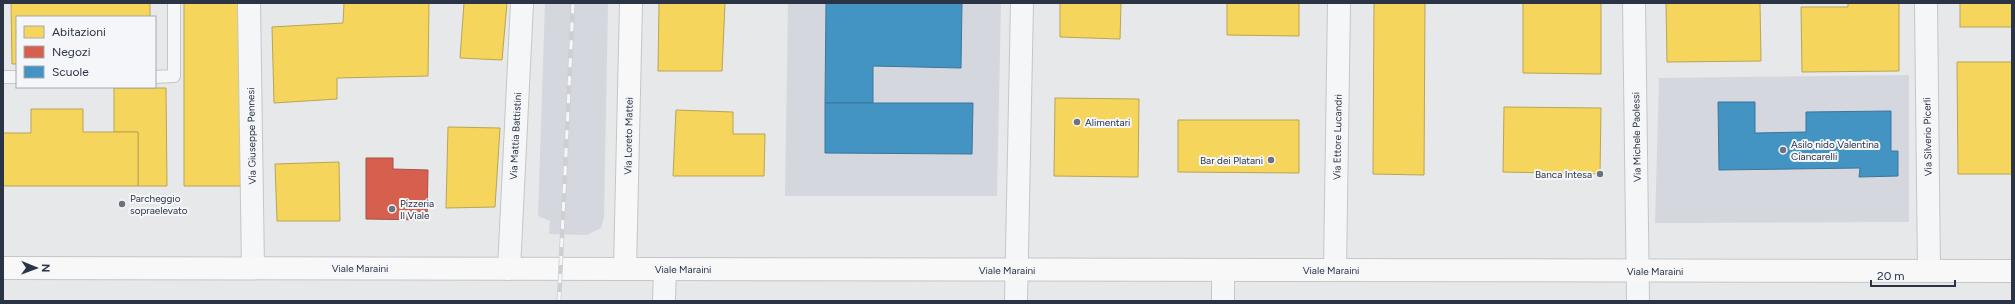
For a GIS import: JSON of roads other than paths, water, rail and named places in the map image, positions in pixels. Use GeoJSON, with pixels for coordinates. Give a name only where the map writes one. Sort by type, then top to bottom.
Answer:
{"type":"FeatureCollection","features":[{"type":"Feature","properties":{"kind":"main road","name":"Via Loreto Mattei"},"geometry":{"type":"LineString","coordinates":[[625,269],[631,3]]}},
{"type":"Feature","properties":{"kind":"main road","name":"Viale Maraini"},"geometry":{"type":"LineString","coordinates":[[3,268],[2012,271]]}},
{"type":"Feature","properties":{"kind":"street","name":"Via Giuseppe Pennesi"},"geometry":{"type":"LineString","coordinates":[[250,3],[253,268]]}},
{"type":"Feature","properties":{"kind":"street","name":"Via Mattia Battistini"},"geometry":{"type":"LineString","coordinates":[[508,269],[522,3]]}},
{"type":"Feature","properties":{"kind":"street"},"geometry":{"type":"LineString","coordinates":[[1016,301],[1022,3]]}},
{"type":"Feature","properties":{"kind":"street","name":"Via Ettore Lucandri"},"geometry":{"type":"LineString","coordinates":[[1335,270],[1339,3]]}},
{"type":"Feature","properties":{"kind":"street","name":"Via Michele Paolessi"},"geometry":{"type":"LineString","coordinates":[[1634,3],[1638,301]]}},
{"type":"Feature","properties":{"kind":"street","name":"Via Silverio Picerli"},"geometry":{"type":"LineString","coordinates":[[1926,3],[1928,271]]}},
{"type":"Feature","properties":{"kind":"street"},"geometry":{"type":"LineString","coordinates":[[664,301],[665,269]]}},
{"type":"Feature","properties":{"kind":"street"},"geometry":{"type":"LineString","coordinates":[[1223,270],[1223,301]]}},
{"type":"Feature","properties":{"kind":"lane"},"geometry":{"type":"LineString","coordinates":[[156,76],[174,76],[174,3]]}},
{"type":"Feature","properties":{"kind":"lane"},"geometry":{"type":"LineString","coordinates":[[3,77],[16,77]]}},
{"type":"Feature","properties":{"kind":"railway"},"geometry":{"type":"LineString","coordinates":[[559,301],[573,3]]}},
{"type":"Feature","properties":{"kind":"place","name":"Alimentari"},"geometry":{"type":"Point","coordinates":[1077,122]}},
{"type":"Feature","properties":{"kind":"place","name":"Asilo nido Valentina Ciancarelli"},"geometry":{"type":"Point","coordinates":[1783,150]}},
{"type":"Feature","properties":{"kind":"place","name":"Bar dei Platani"},"geometry":{"type":"Point","coordinates":[1271,160]}},
{"type":"Feature","properties":{"kind":"place","name":"Banca Intesa"},"geometry":{"type":"Point","coordinates":[1600,174]}},
{"type":"Feature","properties":{"kind":"place","name":"Parcheggio sopraelevato"},"geometry":{"type":"Point","coordinates":[122,204]}},
{"type":"Feature","properties":{"kind":"place","name":"Pizzeria Il Viale"},"geometry":{"type":"Point","coordinates":[392,209]}}]}
